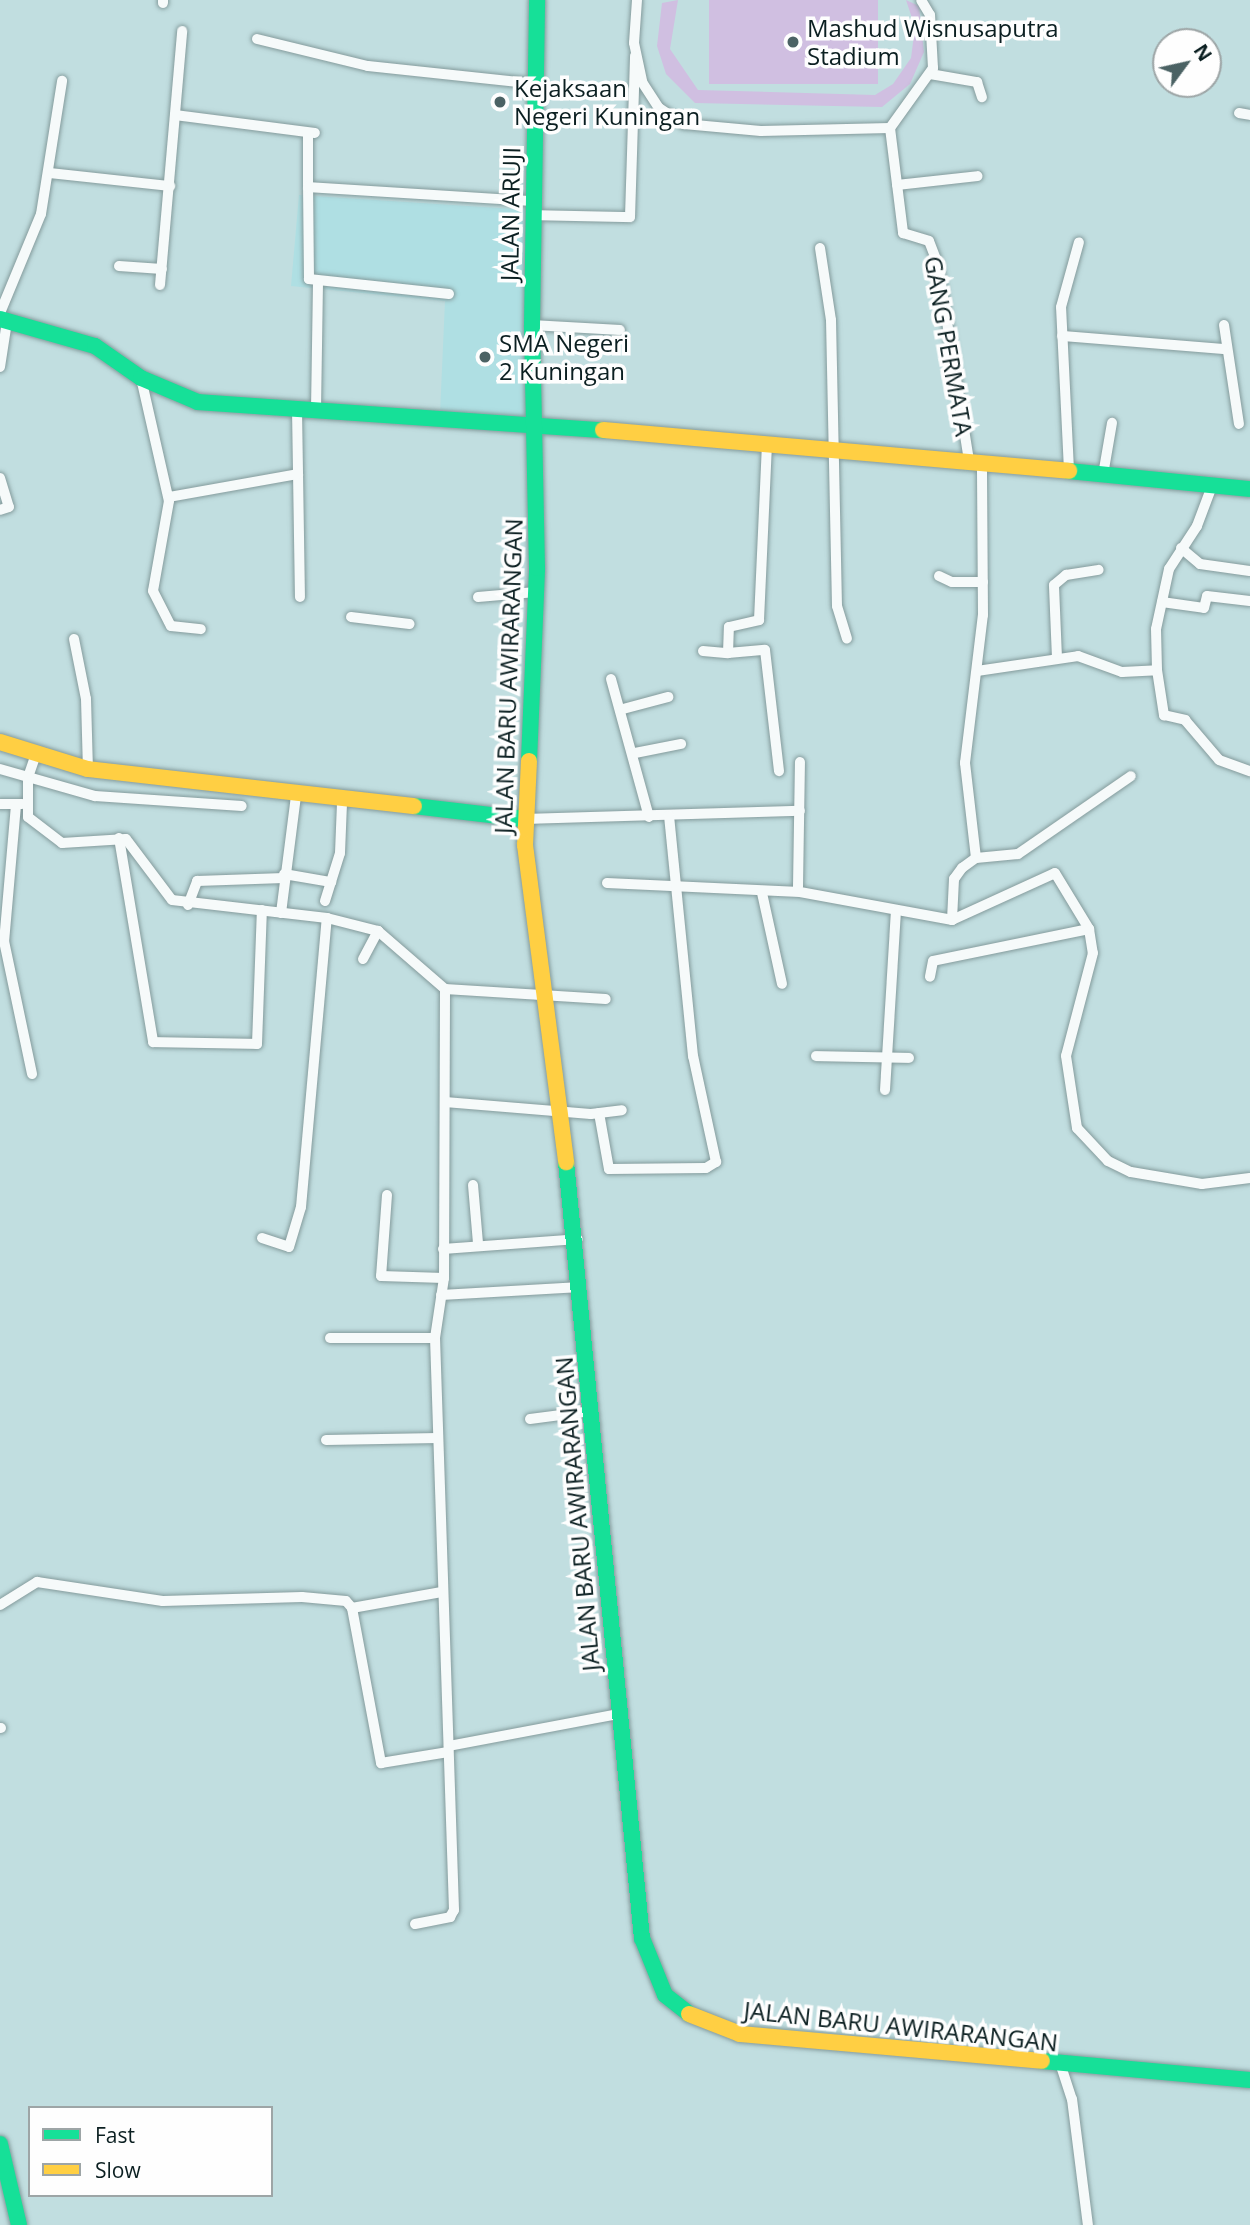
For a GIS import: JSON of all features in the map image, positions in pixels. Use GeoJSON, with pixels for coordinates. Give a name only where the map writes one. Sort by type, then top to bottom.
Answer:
{"type":"FeatureCollection","features":[{"type":"Feature","properties":{"kind":"street","name":"JALAN ARUJI"},"geometry":{"type":"LineString","coordinates":[[534,429],[532,208],[537,0]]}},
{"type":"Feature","properties":{"kind":"street"},"geometry":{"type":"LineString","coordinates":[[308,187],[630,216],[637,0]]}},
{"type":"Feature","properties":{"kind":"street"},"geometry":{"type":"LineString","coordinates":[[636,53],[642,82],[659,108],[684,124],[891,128],[930,74],[930,15],[921,0]]}},
{"type":"Feature","properties":{"kind":"street"},"geometry":{"type":"LineString","coordinates":[[160,285],[182,31]]}},
{"type":"Feature","properties":{"kind":"street"},"geometry":{"type":"LineString","coordinates":[[257,39],[368,66],[537,84]]}},
{"type":"Feature","properties":{"kind":"street"},"geometry":{"type":"LineString","coordinates":[[930,74],[977,82],[982,97]]}},
{"type":"Feature","properties":{"kind":"street"},"geometry":{"type":"LineString","coordinates":[[0,367],[2,318],[41,214],[50,173],[62,81]]}},
{"type":"Feature","properties":{"kind":"street"},"geometry":{"type":"LineString","coordinates":[[175,115],[312,134],[306,267],[318,285],[316,410]]}},
{"type":"Feature","properties":{"kind":"street","name":"GANG PERMATA"},"geometry":{"type":"LineString","coordinates":[[891,128],[903,233],[929,241],[938,265],[975,461]]}},
{"type":"Feature","properties":{"kind":"street"},"geometry":{"type":"LineString","coordinates":[[50,173],[170,186]]}},
{"type":"Feature","properties":{"kind":"street"},"geometry":{"type":"LineString","coordinates":[[897,185],[978,176]]}},
{"type":"Feature","properties":{"kind":"street"},"geometry":{"type":"LineString","coordinates":[[1069,470],[1061,307],[1079,242]]}},
{"type":"Feature","properties":{"kind":"street"},"geometry":{"type":"LineString","coordinates":[[820,248],[831,320],[831,449],[837,606],[846,638]]}},
{"type":"Feature","properties":{"kind":"street"},"geometry":{"type":"LineString","coordinates":[[119,266],[162,270]]}},
{"type":"Feature","properties":{"kind":"street"},"geometry":{"type":"LineString","coordinates":[[318,285],[449,294]]}},
{"type":"Feature","properties":{"kind":"street"},"geometry":{"type":"LineString","coordinates":[[2,318],[95,346],[141,378],[198,402],[534,429],[767,442],[1250,489]]}},
{"type":"Feature","properties":{"kind":"street"},"geometry":{"type":"LineString","coordinates":[[532,325],[620,330]]}},
{"type":"Feature","properties":{"kind":"street"},"geometry":{"type":"LineString","coordinates":[[1224,325],[1224,349],[1239,424]]}},
{"type":"Feature","properties":{"kind":"street"},"geometry":{"type":"LineString","coordinates":[[1062,336],[1224,349]]}},
{"type":"Feature","properties":{"kind":"street"},"geometry":{"type":"LineString","coordinates":[[141,378],[169,497],[153,591],[171,626],[201,629]]}},
{"type":"Feature","properties":{"kind":"street"},"geometry":{"type":"LineString","coordinates":[[297,410],[300,597]]}},
{"type":"Feature","properties":{"kind":"street"},"geometry":{"type":"LineString","coordinates":[[1102,475],[1112,423]]}},
{"type":"Feature","properties":{"kind":"street","name":"JALAN BARU AWIRARANGAN"},"geometry":{"type":"LineString","coordinates":[[534,429],[536,592],[524,819],[525,845],[550,996],[578,1239],[618,1714],[642,1938],[665,1995],[690,2015],[740,2034],[1061,2066],[1250,2080]]}},
{"type":"Feature","properties":{"kind":"street"},"geometry":{"type":"LineString","coordinates":[[728,653],[729,627],[759,620],[767,442]]}},
{"type":"Feature","properties":{"kind":"street"},"geometry":{"type":"LineString","coordinates":[[975,461],[983,582],[965,763],[976,858]]}},
{"type":"Feature","properties":{"kind":"street"},"geometry":{"type":"LineString","coordinates":[[169,497],[298,474]]}},
{"type":"Feature","properties":{"kind":"street"},"geometry":{"type":"LineString","coordinates":[[0,478],[9,507],[0,510]]}},
{"type":"Feature","properties":{"kind":"street"},"geometry":{"type":"LineString","coordinates":[[1212,486],[1181,548],[1162,602],[1157,670],[1164,715],[1185,720],[1219,760],[1250,771]]}},
{"type":"Feature","properties":{"kind":"street"},"geometry":{"type":"LineString","coordinates":[[1181,548],[1200,564],[1250,571]]}},
{"type":"Feature","properties":{"kind":"street"},"geometry":{"type":"LineString","coordinates":[[1057,658],[1054,585],[1066,575],[1099,570]]}},
{"type":"Feature","properties":{"kind":"street"},"geometry":{"type":"LineString","coordinates":[[939,576],[983,582]]}},
{"type":"Feature","properties":{"kind":"street"},"geometry":{"type":"LineString","coordinates":[[478,597],[536,592]]}},
{"type":"Feature","properties":{"kind":"street"},"geometry":{"type":"LineString","coordinates":[[1162,602],[1203,608],[1207,596],[1250,601]]}},
{"type":"Feature","properties":{"kind":"street"},"geometry":{"type":"LineString","coordinates":[[351,618],[410,624]]}},
{"type":"Feature","properties":{"kind":"street"},"geometry":{"type":"LineString","coordinates":[[74,639],[86,699],[88,769]]}},
{"type":"Feature","properties":{"kind":"street"},"geometry":{"type":"LineString","coordinates":[[703,651],[728,653],[765,650],[779,771]]}},
{"type":"Feature","properties":{"kind":"street"},"geometry":{"type":"LineString","coordinates":[[976,671],[1057,658],[1092,658],[1122,672],[1157,670]]}},
{"type":"Feature","properties":{"kind":"street"},"geometry":{"type":"LineString","coordinates":[[611,679],[623,709],[649,817]]}},
{"type":"Feature","properties":{"kind":"street"},"geometry":{"type":"LineString","coordinates":[[623,709],[668,697]]}},
{"type":"Feature","properties":{"kind":"street"},"geometry":{"type":"LineString","coordinates":[[0,742],[36,756],[88,769],[132,785],[341,807],[524,819],[800,811]]}},
{"type":"Feature","properties":{"kind":"street"},"geometry":{"type":"LineString","coordinates":[[635,753],[681,744]]}},
{"type":"Feature","properties":{"kind":"street"},"geometry":{"type":"LineString","coordinates":[[32,1074],[4,941],[21,804],[36,756]]}},
{"type":"Feature","properties":{"kind":"street"},"geometry":{"type":"LineString","coordinates":[[798,887],[800,762]]}},
{"type":"Feature","properties":{"kind":"street"},"geometry":{"type":"LineString","coordinates":[[0,769],[29,774],[95,796],[132,785],[200,792]]}},
{"type":"Feature","properties":{"kind":"street"},"geometry":{"type":"LineString","coordinates":[[952,916],[954,879],[976,858],[1018,853],[1131,776]]}},
{"type":"Feature","properties":{"kind":"street"},"geometry":{"type":"LineString","coordinates":[[221,794],[242,806]]}},
{"type":"Feature","properties":{"kind":"street"},"geometry":{"type":"LineString","coordinates":[[281,913],[296,802]]}},
{"type":"Feature","properties":{"kind":"street"},"geometry":{"type":"LineString","coordinates":[[0,804],[21,804]]}},
{"type":"Feature","properties":{"kind":"street"},"geometry":{"type":"LineString","coordinates":[[21,804],[28,817],[54,841],[119,838]]}},
{"type":"Feature","properties":{"kind":"street"},"geometry":{"type":"LineString","coordinates":[[325,901],[341,825],[341,807]]}},
{"type":"Feature","properties":{"kind":"street"},"geometry":{"type":"LineString","coordinates":[[599,1113],[609,1169],[716,1164],[693,1056],[678,890],[668,816]]}},
{"type":"Feature","properties":{"kind":"street"},"geometry":{"type":"LineString","coordinates":[[119,838],[172,900],[188,905],[327,918],[378,931],[446,989],[606,999]]}},
{"type":"Feature","properties":{"kind":"street"},"geometry":{"type":"LineString","coordinates":[[119,838],[153,1042],[257,1044],[262,910]]}},
{"type":"Feature","properties":{"kind":"street"},"geometry":{"type":"LineString","coordinates":[[607,883],[678,890],[800,892],[896,911],[952,916],[1055,873],[1089,929],[1093,953],[1066,1056],[1077,1128],[1108,1161],[1130,1172],[1202,1184],[1250,1178]]}},
{"type":"Feature","properties":{"kind":"street"},"geometry":{"type":"LineString","coordinates":[[188,905],[197,881],[284,876],[331,882]]}},
{"type":"Feature","properties":{"kind":"street"},"geometry":{"type":"LineString","coordinates":[[762,893],[782,984]]}},
{"type":"Feature","properties":{"kind":"street"},"geometry":{"type":"LineString","coordinates":[[885,1090],[896,911]]}},
{"type":"Feature","properties":{"kind":"street"},"geometry":{"type":"LineString","coordinates":[[262,1238],[289,1247],[301,1207],[327,918]]}},
{"type":"Feature","properties":{"kind":"street"},"geometry":{"type":"LineString","coordinates":[[930,977],[936,960],[1089,929]]}},
{"type":"Feature","properties":{"kind":"street"},"geometry":{"type":"LineString","coordinates":[[363,958],[378,931]]}},
{"type":"Feature","properties":{"kind":"street"},"geometry":{"type":"LineString","coordinates":[[415,1924],[454,1910],[435,1338],[444,1278],[446,989]]}},
{"type":"Feature","properties":{"kind":"street"},"geometry":{"type":"LineString","coordinates":[[816,1056],[909,1058]]}},
{"type":"Feature","properties":{"kind":"street"},"geometry":{"type":"LineString","coordinates":[[445,1102],[599,1113],[622,1110]]}},
{"type":"Feature","properties":{"kind":"street"},"geometry":{"type":"LineString","coordinates":[[473,1185],[478,1243]]}},
{"type":"Feature","properties":{"kind":"street"},"geometry":{"type":"LineString","coordinates":[[387,1195],[381,1276],[444,1278]]}},
{"type":"Feature","properties":{"kind":"street"},"geometry":{"type":"LineString","coordinates":[[443,1249],[478,1243],[578,1239]]}},
{"type":"Feature","properties":{"kind":"street"},"geometry":{"type":"LineString","coordinates":[[441,1296],[581,1287]]}},
{"type":"Feature","properties":{"kind":"street"},"geometry":{"type":"LineString","coordinates":[[330,1338],[435,1338]]}},
{"type":"Feature","properties":{"kind":"street"},"geometry":{"type":"LineString","coordinates":[[530,1419],[592,1411]]}},
{"type":"Feature","properties":{"kind":"street"},"geometry":{"type":"LineString","coordinates":[[326,1440],[438,1438]]}},
{"type":"Feature","properties":{"kind":"street"},"geometry":{"type":"LineString","coordinates":[[0,1605],[37,1582],[163,1601],[302,1597],[346,1601],[352,1608],[381,1763],[618,1714]]}},
{"type":"Feature","properties":{"kind":"street"},"geometry":{"type":"LineString","coordinates":[[352,1608],[442,1592]]}},
{"type":"Feature","properties":{"kind":"street"},"geometry":{"type":"LineString","coordinates":[[1061,2066],[1072,2099],[1088,2225]]}},
{"type":"Feature","properties":{"kind":"street"},"geometry":{"type":"LineString","coordinates":[[0,2144],[19,2225]]}},
{"type":"Feature","properties":{"kind":"shaded area"},"geometry":{"type":"Polygon","coordinates":[[[678,0],[670,49],[698,90],[875,95],[893,84],[911,58],[915,27],[906,0],[919,6],[924,52],[910,84],[882,107],[695,103],[666,74],[657,46],[662,3],[678,0]]]}},
{"type":"Feature","properties":{"kind":"shaded area","name":"Mashud Wisnusaputra Stadium"},"geometry":{"type":"Polygon","coordinates":[[[709,0],[878,0],[878,84],[709,84],[709,0]]]}},
{"type":"Feature","properties":{"kind":"shaded area","name":"SMA Negeri 2 Kuningan"},"geometry":{"type":"Polygon","coordinates":[[[299,195],[531,210],[525,417],[440,414],[445,301],[291,286],[299,195]]]}},
{"type":"Feature","properties":{"kind":"traffic: fast"},"geometry":{"type":"LineString","coordinates":[[529,761],[537,568],[532,325],[537,0]]}},
{"type":"Feature","properties":{"kind":"traffic: fast"},"geometry":{"type":"LineString","coordinates":[[0,319],[95,346],[141,378],[198,402],[603,430]]}},
{"type":"Feature","properties":{"kind":"traffic: fast"},"geometry":{"type":"LineString","coordinates":[[1069,471],[1250,489]]}},
{"type":"Feature","properties":{"kind":"traffic: fast"},"geometry":{"type":"LineString","coordinates":[[414,806],[524,819]]}},
{"type":"Feature","properties":{"kind":"traffic: fast"},"geometry":{"type":"LineString","coordinates":[[566,1162],[642,1938],[665,1995],[689,2014]]}},
{"type":"Feature","properties":{"kind":"traffic: fast"},"geometry":{"type":"LineString","coordinates":[[1042,2061],[1250,2080]]}},
{"type":"Feature","properties":{"kind":"traffic: fast"},"geometry":{"type":"LineString","coordinates":[[0,2144],[19,2225]]}},
{"type":"Feature","properties":{"kind":"traffic: slow"},"geometry":{"type":"LineString","coordinates":[[603,430],[1069,471]]}},
{"type":"Feature","properties":{"kind":"traffic: slow"},"geometry":{"type":"LineString","coordinates":[[0,742],[88,769],[414,806]]}},
{"type":"Feature","properties":{"kind":"traffic: slow"},"geometry":{"type":"LineString","coordinates":[[529,761],[525,845],[566,1162]]}},
{"type":"Feature","properties":{"kind":"traffic: slow"},"geometry":{"type":"LineString","coordinates":[[689,2014],[740,2034],[1042,2061]]}},
{"type":"Feature","properties":{"kind":"place","name":"Mashud Wisnusaputra Stadium"},"geometry":{"type":"Point","coordinates":[793,42]}},
{"type":"Feature","properties":{"kind":"place","name":"Kejaksaan Negeri Kuningan"},"geometry":{"type":"Point","coordinates":[500,102]}},
{"type":"Feature","properties":{"kind":"place","name":"SMA Negeri 2 Kuningan"},"geometry":{"type":"Point","coordinates":[485,357]}}]}
